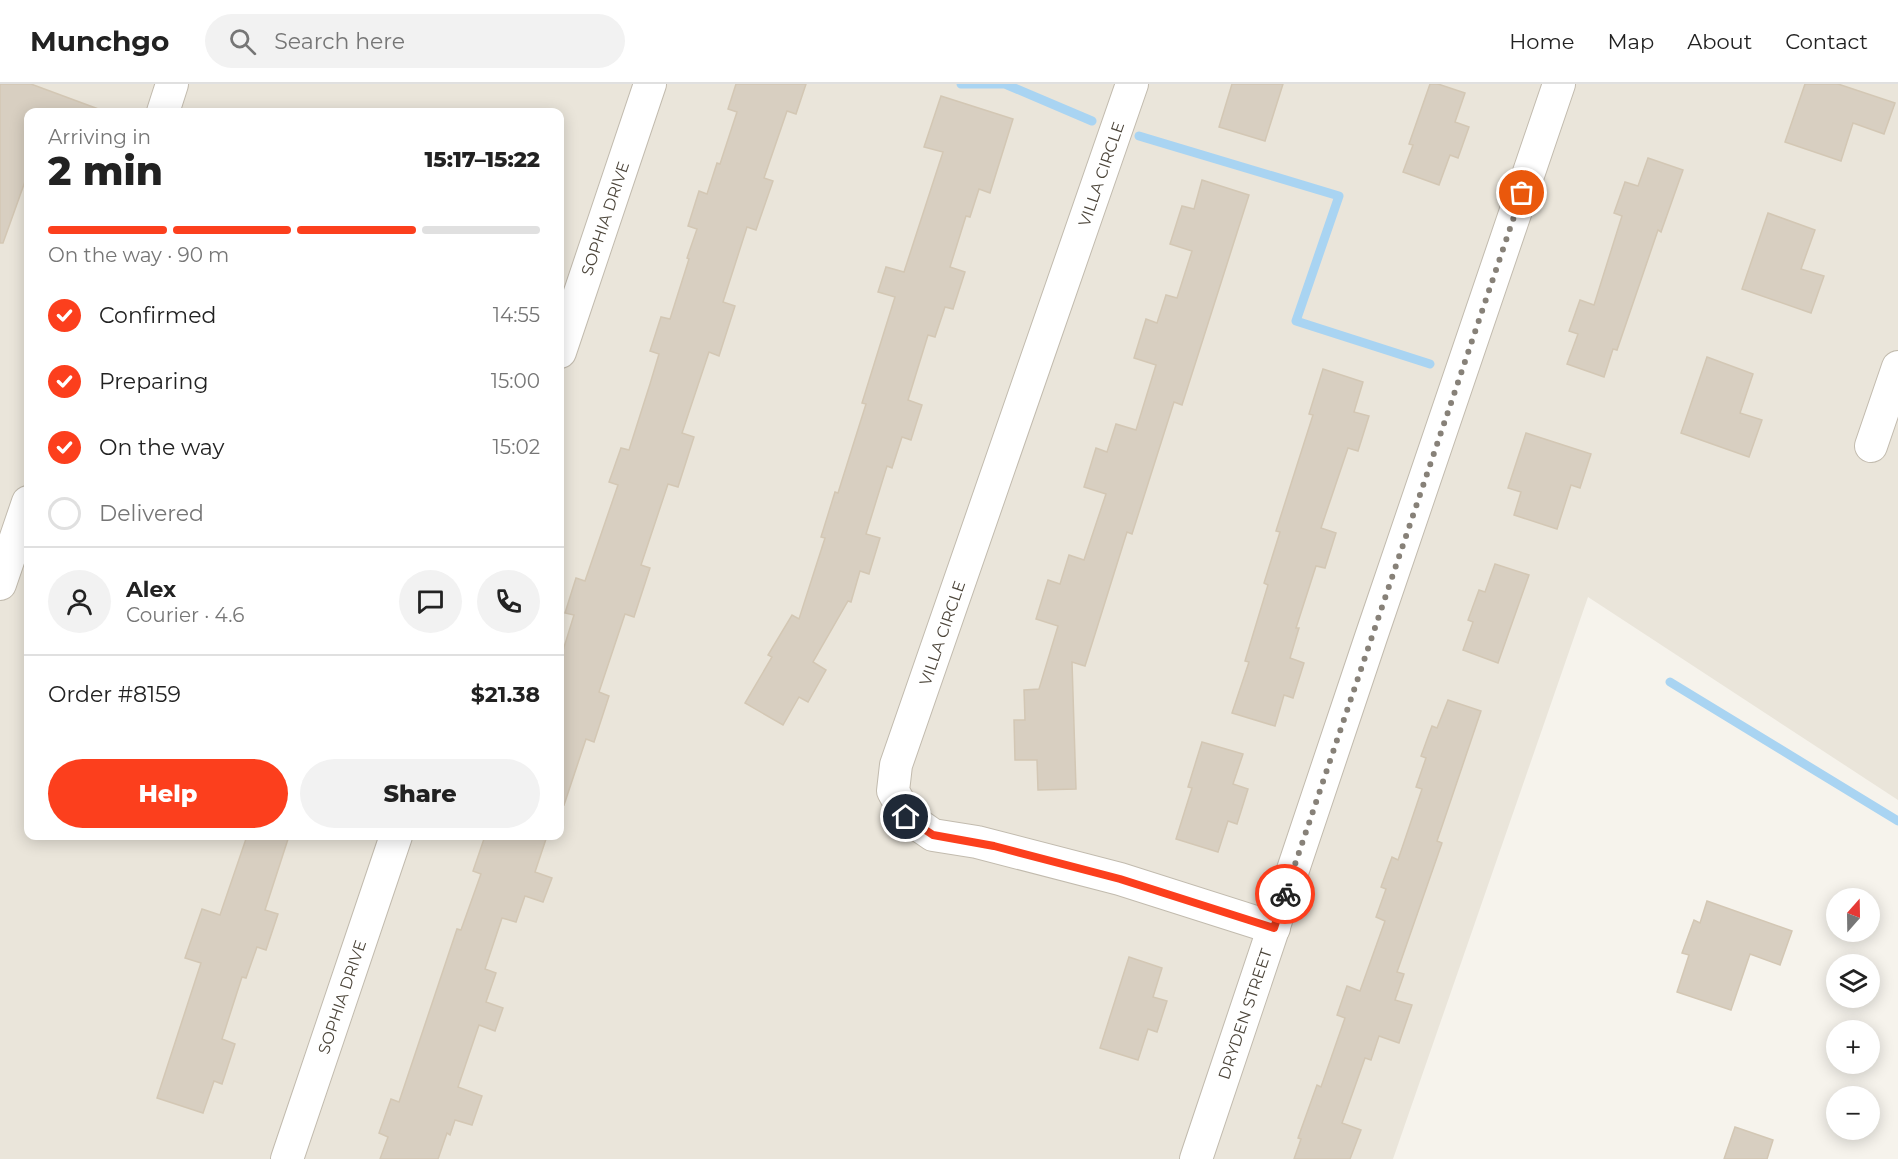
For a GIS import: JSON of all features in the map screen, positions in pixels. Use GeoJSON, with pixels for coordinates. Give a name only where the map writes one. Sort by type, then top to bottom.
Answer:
{"type":"FeatureCollection","features":[{"type":"Feature","properties":{"kind":"street"},"geometry":{"type":"LineString","coordinates":[[164,108],[172,84]]}},
{"type":"Feature","properties":{"kind":"street","name":"SOPHIA DRIVE"},"geometry":{"type":"LineString","coordinates":[[564,340],[650,84]]}},
{"type":"Feature","properties":{"kind":"street","name":"VILLA CIRCLE"},"geometry":{"type":"LineString","coordinates":[[1132,84],[896,765],[893,791],[906,817],[933,835],[977,843],[1120,879],[1274,928]]}},
{"type":"Feature","properties":{"kind":"street","name":"DRYDEN STREET"},"geometry":{"type":"LineString","coordinates":[[1196,1159],[1559,84]]}},
{"type":"Feature","properties":{"kind":"street"},"geometry":{"type":"LineString","coordinates":[[1871,446],[1898,367]]}},
{"type":"Feature","properties":{"kind":"street"},"geometry":{"type":"LineString","coordinates":[[0,584],[24,514]]}},
{"type":"Feature","properties":{"kind":"street","name":"SOPHIA DRIVE"},"geometry":{"type":"LineString","coordinates":[[287,1159],[395,840]]}},
{"type":"Feature","properties":{"kind":"shaded area"},"geometry":{"type":"Polygon","coordinates":[[[0,84],[1898,84],[1898,800],[1588,597],[1393,1159],[0,1159],[0,84]]]}},
{"type":"Feature","properties":{"kind":"building"},"geometry":{"type":"Polygon","coordinates":[[[0,84],[31,84],[96,108],[24,108],[24,184],[3,243],[0,243],[0,84]]]}},
{"type":"Feature","properties":{"kind":"building"},"geometry":{"type":"Polygon","coordinates":[[[736,84],[806,84],[796,114],[787,111],[764,178],[773,181],[756,230],[747,227],[723,302],[735,306],[719,356],[709,352],[682,433],[694,437],[678,487],[668,484],[641,565],[650,568],[634,617],[625,614],[599,692],[609,696],[594,742],[586,739],[564,805],[564,647],[574,615],[565,613],[576,578],[585,581],[618,485],[609,482],[621,448],[629,450],[659,354],[650,351],[661,317],[670,319],[689,259],[687,258],[697,229],[688,226],[699,191],[707,194],[717,163],[720,164],[737,112],[728,109],[736,84]]]}},
{"type":"Feature","properties":{"kind":"building"},"geometry":{"type":"Polygon","coordinates":[[[1232,84],[1283,84],[1265,141],[1219,127],[1232,84]]]}},
{"type":"Feature","properties":{"kind":"building"},"geometry":{"type":"Polygon","coordinates":[[[1430,84],[1438,84],[1465,93],[1455,122],[1469,127],[1458,158],[1450,155],[1439,185],[1403,172],[1413,145],[1409,144],[1430,84]]]}},
{"type":"Feature","properties":{"kind":"building"},"geometry":{"type":"Polygon","coordinates":[[[1805,84],[1838,84],[1895,103],[1884,134],[1853,123],[1841,161],[1785,142],[1805,84]]]}},
{"type":"Feature","properties":{"kind":"building"},"geometry":{"type":"Polygon","coordinates":[[[941,96],[1013,119],[990,193],[979,189],[970,217],[966,216],[950,267],[965,272],[953,309],[945,307],[935,337],[928,335],[908,400],[922,405],[911,440],[902,437],[892,468],[887,466],[866,534],[880,538],[869,574],[860,571],[851,602],[848,601],[813,662],[826,670],[808,702],[799,697],[783,725],[745,703],[772,657],[768,655],[792,615],[799,619],[825,538],[821,537],[835,492],[838,493],[866,404],[862,403],[895,297],[878,292],[886,267],[904,272],[943,152],[924,147],[941,96]]]}},
{"type":"Feature","properties":{"kind":"building"},"geometry":{"type":"Polygon","coordinates":[[[1648,158],[1683,170],[1661,232],[1658,230],[1617,350],[1613,349],[1604,377],[1567,364],[1578,334],[1569,331],[1580,300],[1594,305],[1622,216],[1614,213],[1625,182],[1638,186],[1648,158]]]}},
{"type":"Feature","properties":{"kind":"building"},"geometry":{"type":"Polygon","coordinates":[[[1202,180],[1249,195],[1182,405],[1174,402],[1132,534],[1127,532],[1085,666],[1072,662],[1076,789],[1038,790],[1037,760],[1015,760],[1014,720],[1025,720],[1024,690],[1039,689],[1058,626],[1036,619],[1048,580],[1060,584],[1069,555],[1084,560],[1106,494],[1084,487],[1096,448],[1107,452],[1116,424],[1136,430],[1156,365],[1134,358],[1146,319],[1157,323],[1166,295],[1177,298],[1192,251],[1170,244],[1182,206],[1194,209],[1202,180]]]}},
{"type":"Feature","properties":{"kind":"building"},"geometry":{"type":"Polygon","coordinates":[[[1768,213],[1815,230],[1801,269],[1824,276],[1811,313],[1742,289],[1768,213]]]}},
{"type":"Feature","properties":{"kind":"building"},"geometry":{"type":"Polygon","coordinates":[[[1707,357],[1753,374],[1740,413],[1762,420],[1749,457],[1681,433],[1707,357]]]}},
{"type":"Feature","properties":{"kind":"building"},"geometry":{"type":"Polygon","coordinates":[[[1323,369],[1363,382],[1354,412],[1369,416],[1358,451],[1348,448],[1321,528],[1336,533],[1325,568],[1316,566],[1296,628],[1299,628],[1290,658],[1304,663],[1293,698],[1284,695],[1275,726],[1232,713],[1249,662],[1245,661],[1268,585],[1264,583],[1280,532],[1276,531],[1313,415],[1309,414],[1323,369]]]}},
{"type":"Feature","properties":{"kind":"building"},"geometry":{"type":"Polygon","coordinates":[[[1526,433],[1591,454],[1580,488],[1571,485],[1557,529],[1514,515],[1521,492],[1508,488],[1526,433]]]}},
{"type":"Feature","properties":{"kind":"building"},"geometry":{"type":"Polygon","coordinates":[[[1495,564],[1529,575],[1498,663],[1463,650],[1473,622],[1468,620],[1479,590],[1485,592],[1495,564]]]}},
{"type":"Feature","properties":{"kind":"building"},"geometry":{"type":"Polygon","coordinates":[[[1448,700],[1481,711],[1437,841],[1442,843],[1397,972],[1404,974],[1395,1000],[1412,1005],[1399,1043],[1379,1036],[1371,1060],[1365,1058],[1342,1123],[1361,1130],[1350,1159],[1294,1159],[1301,1139],[1298,1138],[1317,1085],[1321,1087],[1345,1018],[1337,1015],[1347,986],[1360,991],[1385,921],[1376,917],[1386,889],[1381,887],[1392,857],[1398,860],[1422,789],[1416,787],[1426,758],[1421,756],[1432,726],[1437,728],[1448,700]]]}},
{"type":"Feature","properties":{"kind":"building"},"geometry":{"type":"Polygon","coordinates":[[[1202,742],[1243,754],[1233,784],[1248,789],[1237,824],[1228,821],[1218,852],[1176,839],[1192,788],[1188,787],[1202,742]]]}},
{"type":"Feature","properties":{"kind":"building"},"geometry":{"type":"Polygon","coordinates":[[[246,840],[288,840],[265,910],[278,914],[266,950],[257,947],[246,978],[242,977],[222,1039],[235,1044],[222,1084],[214,1081],[203,1113],[157,1098],[201,963],[185,958],[202,909],[220,915],[246,840]]]}},
{"type":"Feature","properties":{"kind":"building"},"geometry":{"type":"Polygon","coordinates":[[[484,840],[546,840],[535,872],[552,878],[543,902],[525,896],[516,922],[502,918],[485,969],[496,973],[486,1002],[503,1008],[495,1031],[479,1025],[458,1087],[482,1096],[472,1125],[455,1120],[450,1135],[447,1133],[438,1159],[380,1159],[388,1137],[379,1133],[391,1099],[399,1102],[457,929],[461,930],[481,874],[473,871],[484,840]]]}},
{"type":"Feature","properties":{"kind":"building"},"geometry":{"type":"Polygon","coordinates":[[[1707,901],[1792,931],[1780,965],[1750,954],[1731,1010],[1677,992],[1689,955],[1682,953],[1694,920],[1700,923],[1707,901]]]}},
{"type":"Feature","properties":{"kind":"building"},"geometry":{"type":"Polygon","coordinates":[[[1129,957],[1162,968],[1153,997],[1167,1001],[1157,1032],[1148,1029],[1138,1060],[1100,1048],[1129,957]]]}},
{"type":"Feature","properties":{"kind":"building"},"geometry":{"type":"Polygon","coordinates":[[[1735,1127],[1773,1140],[1767,1159],[1724,1159],[1735,1127]]]}},
{"type":"Feature","properties":{"kind":"waterway"},"geometry":{"type":"LineString","coordinates":[[961,84],[1005,84],[1092,121]]}},
{"type":"Feature","properties":{"kind":"waterway"},"geometry":{"type":"LineString","coordinates":[[1139,136],[1339,196],[1296,321],[1430,364]]}},
{"type":"Feature","properties":{"kind":"waterway"},"geometry":{"type":"LineString","coordinates":[[1670,682],[1898,821]]}},
{"type":"Feature","properties":{"kind":"way so far"},"geometry":{"type":"LineString","coordinates":[[1285,894],[1522,193]]}},
{"type":"Feature","properties":{"kind":"route"},"geometry":{"type":"LineString","coordinates":[[906,817],[933,835],[994,846],[1120,879],[1274,928],[1285,894]]}}]}
